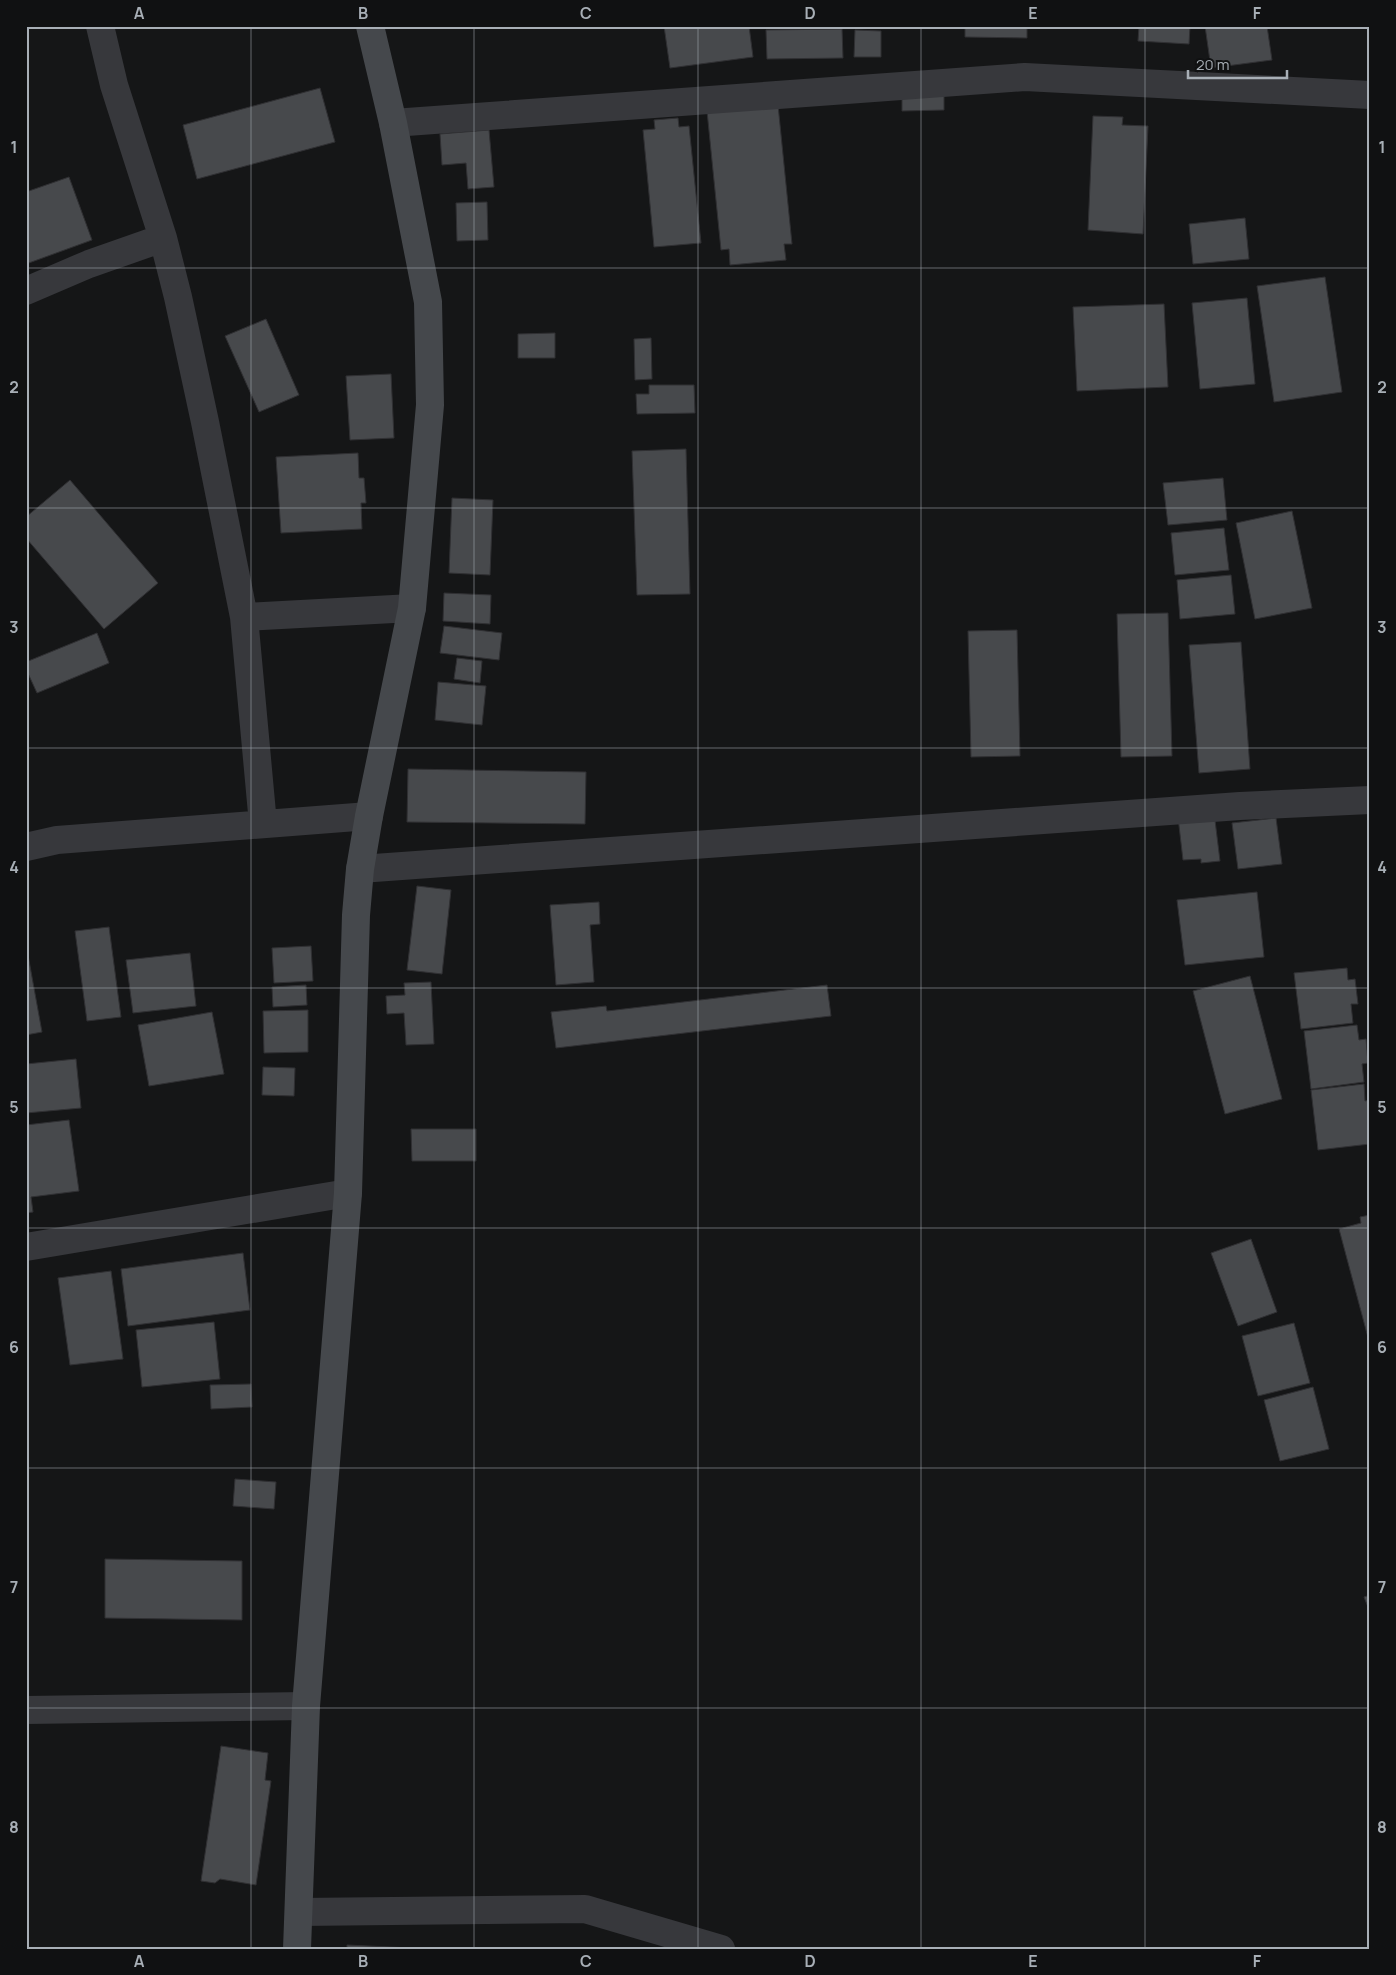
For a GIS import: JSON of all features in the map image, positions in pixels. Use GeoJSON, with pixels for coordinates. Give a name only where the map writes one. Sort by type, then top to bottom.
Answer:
{"type":"FeatureCollection","features":[{"type":"Feature","properties":{"kind":"street"},"geometry":{"type":"LineString","coordinates":[[100,26],[114,85],[163,238],[205,422],[244,617],[263,824]]}},
{"type":"Feature","properties":{"kind":"street"},"geometry":{"type":"LineString","coordinates":[[297,1949],[306,1706],[348,1193],[356,915],[360,869],[369,816],[412,608],[430,405],[428,302],[393,123],[370,26]]}},
{"type":"Feature","properties":{"kind":"street"},"geometry":{"type":"LineString","coordinates":[[393,123],[1025,77],[1370,95]]}},
{"type":"Feature","properties":{"kind":"street"},"geometry":{"type":"LineString","coordinates":[[26,291],[90,264],[163,238]]}},
{"type":"Feature","properties":{"kind":"street"},"geometry":{"type":"LineString","coordinates":[[244,617],[412,608]]}},
{"type":"Feature","properties":{"kind":"street"},"geometry":{"type":"LineString","coordinates":[[360,869],[1240,806],[1370,800]]}},
{"type":"Feature","properties":{"kind":"street"},"geometry":{"type":"LineString","coordinates":[[26,847],[57,840],[369,816]]}},
{"type":"Feature","properties":{"kind":"street"},"geometry":{"type":"LineString","coordinates":[[26,1247],[348,1193]]}},
{"type":"Feature","properties":{"kind":"street"},"geometry":{"type":"LineString","coordinates":[[26,1710],[306,1706]]}},
{"type":"Feature","properties":{"kind":"street"},"geometry":{"type":"LineString","coordinates":[[299,1912],[585,1909],[721,1949]]}},
{"type":"Feature","properties":{"kind":"building"},"geometry":{"type":"Polygon","coordinates":[[[664,26],[749,26],[753,57],[670,68],[664,26]]]}},
{"type":"Feature","properties":{"kind":"building"},"geometry":{"type":"Polygon","coordinates":[[[965,26],[1027,26],[1027,38],[965,37],[965,26]]]}},
{"type":"Feature","properties":{"kind":"building"},"geometry":{"type":"Polygon","coordinates":[[[1139,26],[1190,26],[1189,44],[1138,41],[1139,26]]]}},
{"type":"Feature","properties":{"kind":"building"},"geometry":{"type":"Polygon","coordinates":[[[1205,26],[1267,26],[1272,60],[1211,68],[1205,26]]]}},
{"type":"Feature","properties":{"kind":"building"},"geometry":{"type":"Polygon","coordinates":[[[842,29],[843,58],[767,59],[766,30],[842,29]]]}},
{"type":"Feature","properties":{"kind":"building"},"geometry":{"type":"Polygon","coordinates":[[[855,30],[881,31],[881,57],[854,57],[855,30]]]}},
{"type":"Feature","properties":{"kind":"building"},"geometry":{"type":"Polygon","coordinates":[[[320,88],[335,142],[197,179],[183,125],[320,88]]]}},
{"type":"Feature","properties":{"kind":"building"},"geometry":{"type":"Polygon","coordinates":[[[944,91],[944,110],[902,111],[902,92],[944,91]]]}},
{"type":"Feature","properties":{"kind":"building"},"geometry":{"type":"Polygon","coordinates":[[[778,105],[792,244],[784,244],[786,260],[730,265],[729,249],[721,250],[707,111],[778,105]]]}},
{"type":"Feature","properties":{"kind":"building"},"geometry":{"type":"Polygon","coordinates":[[[1093,116],[1123,117],[1122,125],[1148,126],[1143,234],[1088,230],[1093,116]]]}},
{"type":"Feature","properties":{"kind":"building"},"geometry":{"type":"Polygon","coordinates":[[[678,118],[679,127],[689,126],[701,243],[654,247],[643,130],[655,129],[654,120],[678,118]]]}},
{"type":"Feature","properties":{"kind":"building"},"geometry":{"type":"Polygon","coordinates":[[[489,130],[494,187],[468,189],[466,163],[442,165],[440,134],[489,130]]]}},
{"type":"Feature","properties":{"kind":"building"},"geometry":{"type":"Polygon","coordinates":[[[69,177],[92,240],[26,264],[26,192],[69,177]]]}},
{"type":"Feature","properties":{"kind":"building"},"geometry":{"type":"Polygon","coordinates":[[[487,202],[488,240],[457,241],[456,203],[487,202]]]}},
{"type":"Feature","properties":{"kind":"building"},"geometry":{"type":"Polygon","coordinates":[[[1245,218],[1249,259],[1193,264],[1189,224],[1245,218]]]}},
{"type":"Feature","properties":{"kind":"building"},"geometry":{"type":"Polygon","coordinates":[[[1325,277],[1342,392],[1274,402],[1257,286],[1325,277]]]}},
{"type":"Feature","properties":{"kind":"building"},"geometry":{"type":"Polygon","coordinates":[[[1247,298],[1255,384],[1200,389],[1192,303],[1247,298]]]}},
{"type":"Feature","properties":{"kind":"building"},"geometry":{"type":"Polygon","coordinates":[[[1164,304],[1168,387],[1077,391],[1073,307],[1164,304]]]}},
{"type":"Feature","properties":{"kind":"building"},"geometry":{"type":"Polygon","coordinates":[[[266,319],[299,395],[259,412],[225,336],[266,319]]]}},
{"type":"Feature","properties":{"kind":"building"},"geometry":{"type":"Polygon","coordinates":[[[555,333],[555,358],[518,358],[518,334],[555,333]]]}},
{"type":"Feature","properties":{"kind":"building"},"geometry":{"type":"Polygon","coordinates":[[[651,338],[652,379],[635,380],[634,339],[651,338]]]}},
{"type":"Feature","properties":{"kind":"building"},"geometry":{"type":"Polygon","coordinates":[[[391,374],[394,438],[350,440],[346,376],[391,374]]]}},
{"type":"Feature","properties":{"kind":"building"},"geometry":{"type":"Polygon","coordinates":[[[649,385],[694,385],[695,413],[637,414],[636,394],[649,394],[649,385]]]}},
{"type":"Feature","properties":{"kind":"building"},"geometry":{"type":"Polygon","coordinates":[[[686,449],[690,594],[637,595],[632,451],[686,449]]]}},
{"type":"Feature","properties":{"kind":"building"},"geometry":{"type":"Polygon","coordinates":[[[358,453],[359,478],[364,478],[366,503],[361,503],[362,529],[281,533],[276,457],[358,453]]]}},
{"type":"Feature","properties":{"kind":"building"},"geometry":{"type":"Polygon","coordinates":[[[1223,478],[1227,520],[1168,525],[1163,483],[1223,478]]]}},
{"type":"Feature","properties":{"kind":"building"},"geometry":{"type":"Polygon","coordinates":[[[70,480],[158,583],[104,629],[26,538],[26,517],[70,480]]]}},
{"type":"Feature","properties":{"kind":"building"},"geometry":{"type":"Polygon","coordinates":[[[452,498],[493,500],[490,575],[449,573],[452,498]]]}},
{"type":"Feature","properties":{"kind":"building"},"geometry":{"type":"Polygon","coordinates":[[[1292,511],[1312,608],[1255,619],[1236,523],[1292,511]]]}},
{"type":"Feature","properties":{"kind":"building"},"geometry":{"type":"Polygon","coordinates":[[[1224,528],[1229,570],[1175,575],[1171,533],[1224,528]]]}},
{"type":"Feature","properties":{"kind":"building"},"geometry":{"type":"Polygon","coordinates":[[[1231,575],[1235,614],[1180,619],[1177,580],[1231,575]]]}},
{"type":"Feature","properties":{"kind":"building"},"geometry":{"type":"Polygon","coordinates":[[[444,593],[491,595],[490,624],[443,621],[444,593]]]}},
{"type":"Feature","properties":{"kind":"building"},"geometry":{"type":"Polygon","coordinates":[[[1168,613],[1172,756],[1121,757],[1117,614],[1168,613]]]}},
{"type":"Feature","properties":{"kind":"building"},"geometry":{"type":"Polygon","coordinates":[[[444,626],[502,633],[499,660],[440,653],[444,626]]]}},
{"type":"Feature","properties":{"kind":"building"},"geometry":{"type":"Polygon","coordinates":[[[1017,630],[1020,756],[971,757],[968,631],[1017,630]]]}},
{"type":"Feature","properties":{"kind":"building"},"geometry":{"type":"Polygon","coordinates":[[[97,633],[109,663],[37,693],[26,669],[26,662],[97,633]]]}},
{"type":"Feature","properties":{"kind":"building"},"geometry":{"type":"Polygon","coordinates":[[[1241,642],[1250,769],[1199,773],[1189,645],[1241,642]]]}},
{"type":"Feature","properties":{"kind":"building"},"geometry":{"type":"Polygon","coordinates":[[[457,658],[482,661],[480,683],[454,679],[457,658]]]}},
{"type":"Feature","properties":{"kind":"building"},"geometry":{"type":"Polygon","coordinates":[[[438,682],[486,686],[482,725],[435,720],[438,682]]]}},
{"type":"Feature","properties":{"kind":"building"},"geometry":{"type":"Polygon","coordinates":[[[408,769],[586,772],[585,824],[407,822],[408,769]]]}},
{"type":"Feature","properties":{"kind":"building"},"geometry":{"type":"Polygon","coordinates":[[[1214,812],[1220,861],[1201,863],[1201,859],[1183,860],[1178,817],[1214,812]]]}},
{"type":"Feature","properties":{"kind":"building"},"geometry":{"type":"Polygon","coordinates":[[[1276,818],[1282,864],[1238,869],[1232,823],[1276,818]]]}},
{"type":"Feature","properties":{"kind":"building"},"geometry":{"type":"Polygon","coordinates":[[[417,886],[451,890],[442,974],[407,970],[417,886]]]}},
{"type":"Feature","properties":{"kind":"building"},"geometry":{"type":"Polygon","coordinates":[[[1257,892],[1264,957],[1185,965],[1177,900],[1257,892]]]}},
{"type":"Feature","properties":{"kind":"building"},"geometry":{"type":"Polygon","coordinates":[[[599,902],[600,924],[590,925],[594,982],[556,985],[550,905],[599,902]]]}},
{"type":"Feature","properties":{"kind":"building"},"geometry":{"type":"Polygon","coordinates":[[[109,927],[121,1017],[87,1021],[75,931],[109,927]]]}},
{"type":"Feature","properties":{"kind":"building"},"geometry":{"type":"Polygon","coordinates":[[[26,944],[42,1032],[26,1035],[26,944]]]}},
{"type":"Feature","properties":{"kind":"building"},"geometry":{"type":"Polygon","coordinates":[[[311,946],[313,981],[274,983],[272,948],[311,946]]]}},
{"type":"Feature","properties":{"kind":"building"},"geometry":{"type":"Polygon","coordinates":[[[190,953],[196,1006],[133,1013],[126,960],[190,953]]]}},
{"type":"Feature","properties":{"kind":"building"},"geometry":{"type":"Polygon","coordinates":[[[1347,968],[1348,980],[1355,979],[1358,1004],[1351,1004],[1353,1023],[1301,1029],[1294,973],[1347,968]]]}},
{"type":"Feature","properties":{"kind":"building"},"geometry":{"type":"Polygon","coordinates":[[[1250,976],[1282,1099],[1225,1114],[1193,991],[1250,976]]]}},
{"type":"Feature","properties":{"kind":"building"},"geometry":{"type":"Polygon","coordinates":[[[431,982],[434,1044],[406,1045],[404,1013],[387,1014],[386,996],[405,995],[404,983],[431,982]]]}},
{"type":"Feature","properties":{"kind":"building"},"geometry":{"type":"Polygon","coordinates":[[[306,985],[307,1005],[273,1007],[272,987],[306,985]]]}},
{"type":"Feature","properties":{"kind":"building"},"geometry":{"type":"Polygon","coordinates":[[[827,985],[831,1016],[556,1048],[551,1012],[606,1006],[607,1011],[827,985]]]}},
{"type":"Feature","properties":{"kind":"building"},"geometry":{"type":"Polygon","coordinates":[[[308,1010],[308,1052],[264,1053],[263,1011],[308,1010]]]}},
{"type":"Feature","properties":{"kind":"building"},"geometry":{"type":"Polygon","coordinates":[[[212,1012],[224,1074],[149,1086],[138,1025],[212,1012]]]}},
{"type":"Feature","properties":{"kind":"building"},"geometry":{"type":"Polygon","coordinates":[[[1357,1025],[1359,1040],[1366,1039],[1368,1063],[1362,1064],[1364,1082],[1311,1089],[1304,1031],[1357,1025]]]}},
{"type":"Feature","properties":{"kind":"building"},"geometry":{"type":"Polygon","coordinates":[[[76,1059],[81,1108],[26,1113],[26,1064],[76,1059]]]}},
{"type":"Feature","properties":{"kind":"building"},"geometry":{"type":"Polygon","coordinates":[[[263,1067],[295,1068],[294,1096],[262,1095],[263,1067]]]}},
{"type":"Feature","properties":{"kind":"building"},"geometry":{"type":"Polygon","coordinates":[[[1364,1084],[1365,1101],[1370,1100],[1370,1144],[1318,1150],[1311,1090],[1364,1084]]]}},
{"type":"Feature","properties":{"kind":"building"},"geometry":{"type":"Polygon","coordinates":[[[69,1120],[79,1191],[31,1197],[33,1212],[26,1213],[26,1125],[69,1120]]]}},
{"type":"Feature","properties":{"kind":"building"},"geometry":{"type":"Polygon","coordinates":[[[411,1129],[476,1129],[476,1161],[412,1161],[411,1129]]]}},
{"type":"Feature","properties":{"kind":"building"},"geometry":{"type":"Polygon","coordinates":[[[1370,1215],[1370,1345],[1339,1229],[1361,1223],[1360,1217],[1370,1215]]]}},
{"type":"Feature","properties":{"kind":"building"},"geometry":{"type":"Polygon","coordinates":[[[1251,1239],[1277,1312],[1238,1326],[1211,1253],[1251,1239]]]}},
{"type":"Feature","properties":{"kind":"building"},"geometry":{"type":"Polygon","coordinates":[[[243,1253],[250,1310],[128,1326],[121,1269],[243,1253]]]}},
{"type":"Feature","properties":{"kind":"building"},"geometry":{"type":"Polygon","coordinates":[[[111,1271],[123,1359],[70,1365],[58,1278],[111,1271]]]}},
{"type":"Feature","properties":{"kind":"building"},"geometry":{"type":"Polygon","coordinates":[[[214,1322],[220,1379],[142,1387],[136,1330],[214,1322]]]}},
{"type":"Feature","properties":{"kind":"building"},"geometry":{"type":"Polygon","coordinates":[[[1294,1323],[1310,1383],[1258,1396],[1242,1336],[1294,1323]]]}},
{"type":"Feature","properties":{"kind":"building"},"geometry":{"type":"Polygon","coordinates":[[[251,1384],[252,1407],[211,1409],[210,1385],[251,1384]]]}},
{"type":"Feature","properties":{"kind":"building"},"geometry":{"type":"Polygon","coordinates":[[[1313,1387],[1329,1449],[1280,1461],[1264,1400],[1313,1387]]]}},
{"type":"Feature","properties":{"kind":"building"},"geometry":{"type":"Polygon","coordinates":[[[235,1479],[276,1482],[274,1509],[233,1506],[235,1479]]]}},
{"type":"Feature","properties":{"kind":"building"},"geometry":{"type":"Polygon","coordinates":[[[105,1559],[242,1561],[242,1620],[105,1618],[105,1559]]]}},
{"type":"Feature","properties":{"kind":"building"},"geometry":{"type":"Polygon","coordinates":[[[1370,1595],[1370,1612],[1364,1597],[1370,1595]]]}},
{"type":"Feature","properties":{"kind":"building"},"geometry":{"type":"Polygon","coordinates":[[[221,1746],[268,1753],[265,1780],[271,1781],[256,1885],[220,1879],[215,1883],[201,1881],[221,1746]]]}},
{"type":"Feature","properties":{"kind":"building"},"geometry":{"type":"Polygon","coordinates":[[[347,1945],[412,1948],[412,1949],[347,1949],[347,1945]]]}}]}
